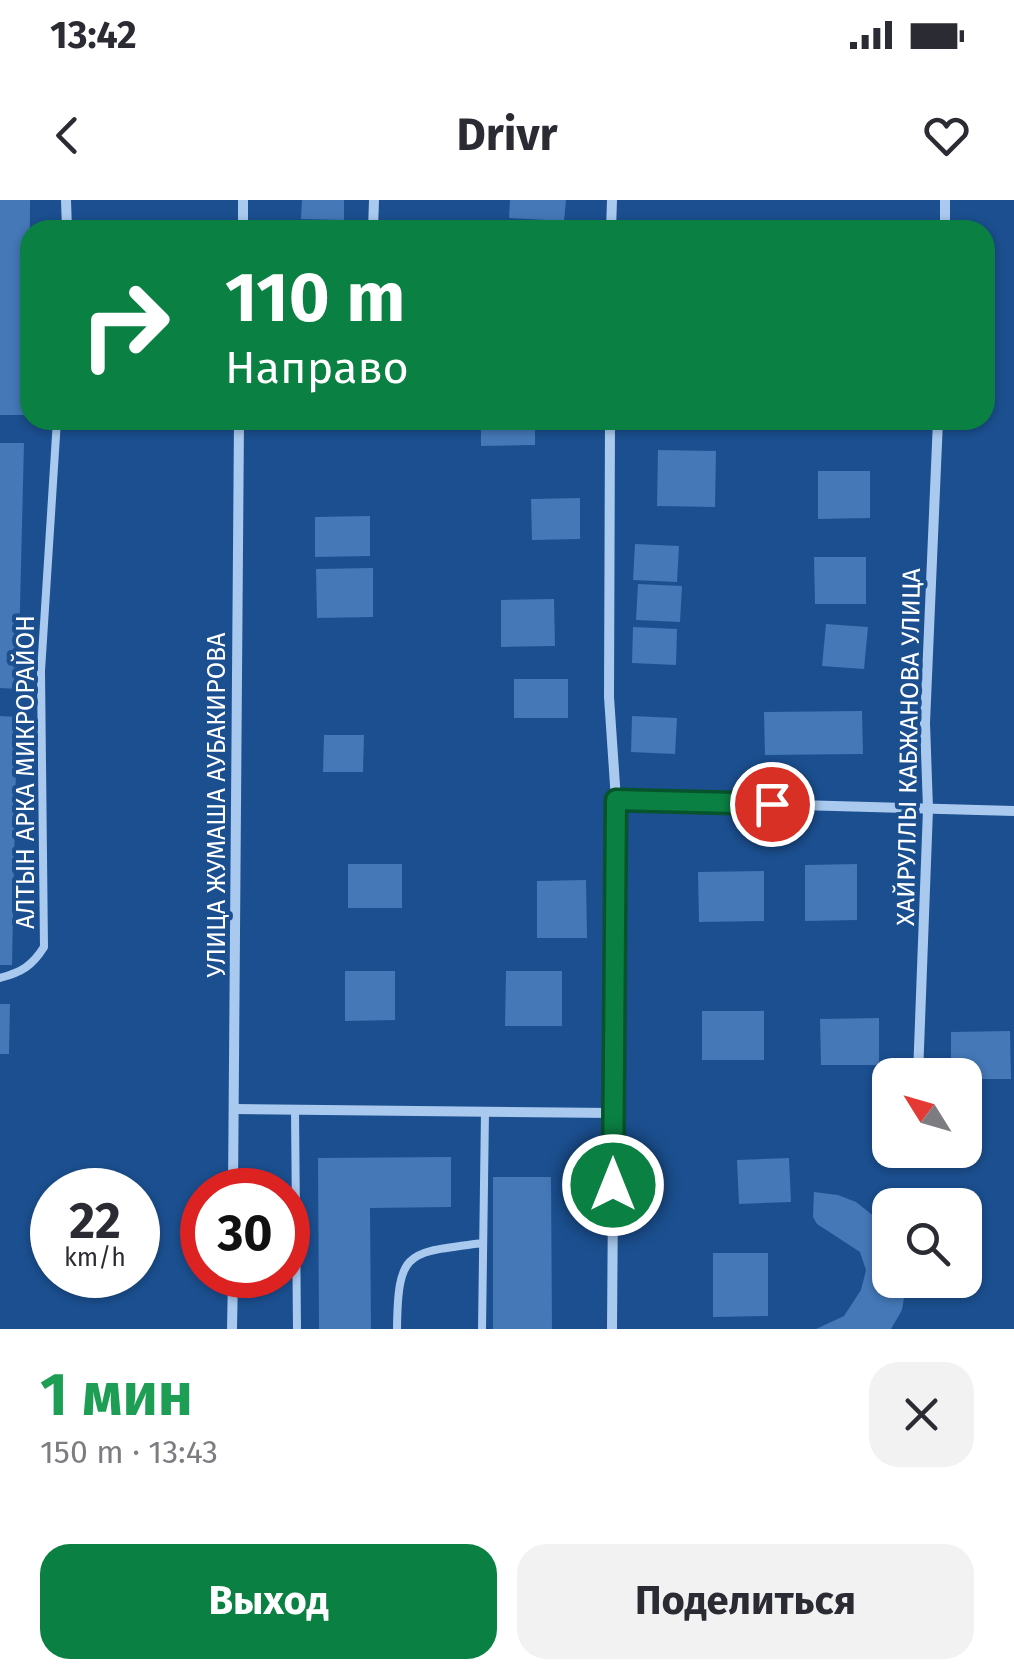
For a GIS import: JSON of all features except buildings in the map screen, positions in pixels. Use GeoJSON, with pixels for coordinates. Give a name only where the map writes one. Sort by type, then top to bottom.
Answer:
{"type":"FeatureCollection","features":[{"type":"Feature","properties":{"kind":"street","name":"УЛИЦА ЖУМАША АУБАКИРОВА"},"geometry":{"type":"LineString","coordinates":[[233,1168],[239,430]]}},
{"type":"Feature","properties":{"kind":"street"},"geometry":{"type":"LineString","coordinates":[[610,430],[609,697],[616,800],[612,1329]]}},
{"type":"Feature","properties":{"kind":"street","name":"ХАЙРУЛЛЫ КАБЖАНОВА УЛИЦА"},"geometry":{"type":"LineString","coordinates":[[919,1058],[938,430]]}},
{"type":"Feature","properties":{"kind":"street"},"geometry":{"type":"LineString","coordinates":[[616,800],[1014,810]]}},
{"type":"Feature","properties":{"kind":"street"},"geometry":{"type":"LineString","coordinates":[[234,1110],[613,1114]]}},
{"type":"Feature","properties":{"kind":"street"},"geometry":{"type":"LineString","coordinates":[[232,1329],[233,1298]]}},
{"type":"Feature","properties":{"kind":"lane","name":"АЛТЫН АРКА МИКРОРАЙОН"},"geometry":{"type":"LineString","coordinates":[[0,978],[33,964],[44,946],[41,672],[56,430]]}},
{"type":"Feature","properties":{"kind":"lane"},"geometry":{"type":"LineString","coordinates":[[295,1110],[296,1329]]}},
{"type":"Feature","properties":{"kind":"lane"},"geometry":{"type":"LineString","coordinates":[[482,1329],[484,1112]]}},
{"type":"Feature","properties":{"kind":"lane"},"geometry":{"type":"LineString","coordinates":[[397,1329],[398,1286],[412,1258],[426,1251],[483,1243]]}},
{"type":"Feature","properties":{"kind":"route"},"geometry":{"type":"LineString","coordinates":[[613,1185],[616,800],[772,804]]}}]}
